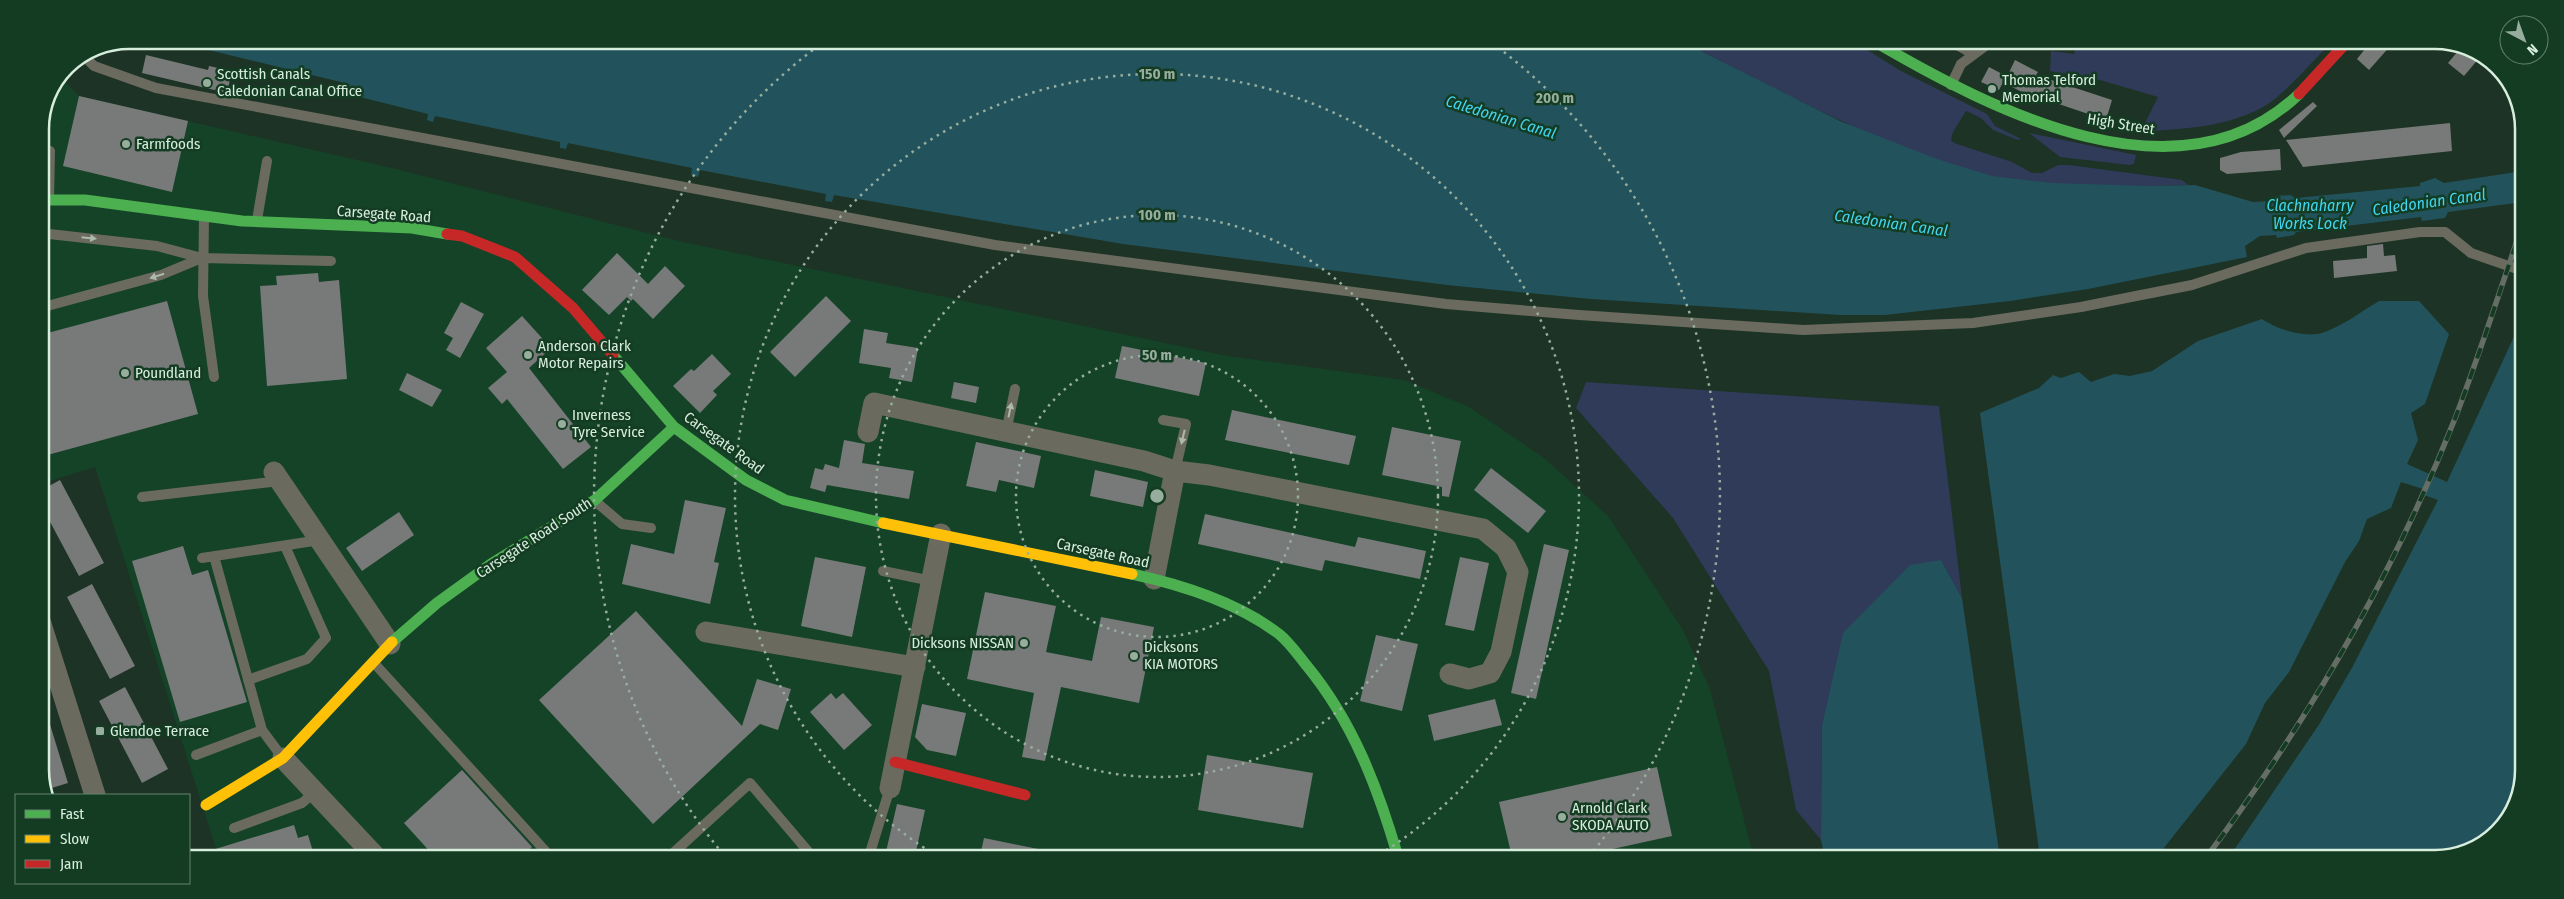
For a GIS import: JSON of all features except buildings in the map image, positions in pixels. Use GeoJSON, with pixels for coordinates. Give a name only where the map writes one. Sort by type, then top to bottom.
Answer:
{"type":"FeatureCollection","features":[{"type":"Feature","properties":{"kind":"street","name":"High Street"},"geometry":{"type":"LineString","coordinates":[[1886,49],[1951,85],[2007,111],[2057,128],[2107,140],[2180,147],[2209,140],[2265,120],[2280,111],[2339,49]]}},
{"type":"Feature","properties":{"kind":"street","name":"Carsegate Road"},"geometry":{"type":"LineString","coordinates":[[49,200],[85,200],[257,222],[412,228],[462,236],[515,257],[573,308],[674,427],[746,480],[786,500],[833,513],[1154,579],[1205,594],[1241,609],[1281,635],[1337,703],[1359,745],[1396,850]]}},
{"type":"Feature","properties":{"kind":"street"},"geometry":{"type":"LineString","coordinates":[[868,432],[874,403],[1144,461],[1175,471],[1209,475],[1483,530],[1506,548],[1518,572],[1501,652],[1490,673],[1469,680],[1450,674]]}},
{"type":"Feature","properties":{"kind":"street","name":"Carsegate Road South"},"geometry":{"type":"LineString","coordinates":[[206,805],[283,758],[390,644],[437,603],[491,564],[595,500],[674,427]]}},
{"type":"Feature","properties":{"kind":"street"},"geometry":{"type":"LineString","coordinates":[[1154,579],[1175,471]]}},
{"type":"Feature","properties":{"kind":"street"},"geometry":{"type":"LineString","coordinates":[[277,477],[390,644]]}},
{"type":"Feature","properties":{"kind":"street"},"geometry":{"type":"LineString","coordinates":[[890,788],[941,534]]}},
{"type":"Feature","properties":{"kind":"street"},"geometry":{"type":"LineString","coordinates":[[706,632],[914,667]]}},
{"type":"Feature","properties":{"kind":"street"},"geometry":{"type":"LineString","coordinates":[[49,672],[95,794]]}},
{"type":"Feature","properties":{"kind":"street"},"geometry":{"type":"LineString","coordinates":[[283,758],[369,850]]}},
{"type":"Feature","properties":{"kind":"street"},"geometry":{"type":"LineString","coordinates":[[895,762],[1025,795]]}},
{"type":"Feature","properties":{"kind":"lane"},"geometry":{"type":"LineString","coordinates":[[1964,49],[1973,54]]}},
{"type":"Feature","properties":{"kind":"lane"},"geometry":{"type":"LineString","coordinates":[[1951,85],[1961,64],[1980,49]]}},
{"type":"Feature","properties":{"kind":"lane"},"geometry":{"type":"LineString","coordinates":[[88,60],[94,66],[156,88],[995,245],[1104,261],[1456,305],[1719,326],[1803,330],[1972,322],[2082,308],[2192,285],[2306,248],[2420,232],[2445,232],[2471,253],[2515,268]]}},
{"type":"Feature","properties":{"kind":"lane"},"geometry":{"type":"LineString","coordinates":[[257,222],[267,161]]}},
{"type":"Feature","properties":{"kind":"lane"},"geometry":{"type":"LineString","coordinates":[[204,216],[203,296],[214,377]]}},
{"type":"Feature","properties":{"kind":"lane"},"geometry":{"type":"LineString","coordinates":[[49,234],[157,246],[202,258],[331,261]]}},
{"type":"Feature","properties":{"kind":"lane"},"geometry":{"type":"LineString","coordinates":[[49,306],[161,276],[202,258]]}},
{"type":"Feature","properties":{"kind":"lane"},"geometry":{"type":"LineString","coordinates":[[1006,432],[1015,388]]}},
{"type":"Feature","properties":{"kind":"lane"},"geometry":{"type":"LineString","coordinates":[[1163,420],[1186,424],[1175,471]]}},
{"type":"Feature","properties":{"kind":"lane"},"geometry":{"type":"LineString","coordinates":[[142,497],[277,477]]}},
{"type":"Feature","properties":{"kind":"lane"},"geometry":{"type":"LineString","coordinates":[[595,500],[622,524],[651,528]]}},
{"type":"Feature","properties":{"kind":"lane"},"geometry":{"type":"LineString","coordinates":[[202,558],[320,540]]}},
{"type":"Feature","properties":{"kind":"lane"},"geometry":{"type":"LineString","coordinates":[[248,680],[307,659],[326,638],[285,546]]}},
{"type":"Feature","properties":{"kind":"lane"},"geometry":{"type":"LineString","coordinates":[[214,556],[262,730],[283,758]]}},
{"type":"Feature","properties":{"kind":"lane"},"geometry":{"type":"LineString","coordinates":[[883,571],[932,581]]}},
{"type":"Feature","properties":{"kind":"lane"},"geometry":{"type":"LineString","coordinates":[[373,662],[544,850]]}},
{"type":"Feature","properties":{"kind":"lane"},"geometry":{"type":"LineString","coordinates":[[196,755],[262,730]]}},
{"type":"Feature","properties":{"kind":"lane"},"geometry":{"type":"LineString","coordinates":[[677,850],[750,783],[807,850]]}},
{"type":"Feature","properties":{"kind":"lane"},"geometry":{"type":"LineString","coordinates":[[871,850],[890,788]]}},
{"type":"Feature","properties":{"kind":"lane"},"geometry":{"type":"LineString","coordinates":[[234,828],[302,803],[315,792]]}},
{"type":"Feature","properties":{"kind":"shaded area"},"geometry":{"type":"Polygon","coordinates":[[[1697,49],[1866,49],[1901,71],[1987,114],[1995,126],[2021,139],[2018,140],[1993,130],[1981,118],[1966,111],[1953,132],[1951,140],[1954,143],[2012,162],[2032,173],[2042,173],[2058,165],[2069,165],[2182,180],[2188,185],[2062,185],[1991,176],[1951,165],[1912,151],[1835,118],[1697,49]]]}},
{"type":"Feature","properties":{"kind":"shaded area"},"geometry":{"type":"Polygon","coordinates":[[[2076,49],[2325,49],[2276,98],[2247,115],[2212,125],[2193,128],[2141,131],[2158,97],[2100,80],[2050,71],[2051,51],[2074,54],[2076,49]]]}},
{"type":"Feature","properties":{"kind":"shaded area"},"geometry":{"type":"Polygon","coordinates":[[[65,81],[79,96],[396,169],[683,242],[1227,356],[1404,380],[1469,407],[1544,458],[1608,516],[1683,630],[1710,689],[1752,850],[216,850],[95,467],[49,481],[49,129],[50,113],[55,98],[65,81]]]}},
{"type":"Feature","properties":{"kind":"shaded area"},"geometry":{"type":"Polygon","coordinates":[[[2029,133],[2136,155],[2134,164],[2060,157],[2029,133]]]}},
{"type":"Feature","properties":{"kind":"shaded area"},"geometry":{"type":"Polygon","coordinates":[[[1586,382],[1939,406],[1962,598],[1941,560],[1822,726],[1821,840],[1796,810],[1769,671],[1673,518],[1576,408],[1586,382]]]}},
{"type":"Feature","properties":{"kind":"water"},"geometry":{"type":"Polygon","coordinates":[[[204,49],[1697,49],[1840,121],[1937,159],[1992,176],[2052,183],[2148,186],[2195,185],[2253,202],[2272,201],[2275,196],[2290,195],[2296,198],[2420,186],[2420,183],[2435,178],[2444,183],[2515,172],[2515,203],[2448,212],[2445,218],[2422,221],[2421,217],[2296,232],[2294,235],[2277,238],[2276,235],[2260,236],[2245,246],[2247,257],[2088,289],[2010,301],[1885,315],[1840,315],[1591,299],[1447,285],[1123,244],[834,195],[832,202],[825,201],[826,194],[700,170],[698,177],[691,175],[692,168],[568,143],[566,149],[560,148],[560,142],[435,116],[433,122],[427,120],[428,114],[352,95],[349,84],[204,49]]]}},
{"type":"Feature","properties":{"kind":"water"},"geometry":{"type":"Polygon","coordinates":[[[2379,301],[2419,301],[2449,334],[2425,404],[2411,413],[2418,440],[2407,464],[2447,482],[2515,334],[2515,781],[2507,806],[2499,819],[2480,837],[2456,848],[2446,850],[2234,850],[2320,723],[2353,666],[2438,500],[2424,495],[2426,490],[2401,482],[2391,508],[2367,519],[2359,541],[2345,562],[2289,672],[2265,703],[2246,744],[2162,850],[2039,850],[1980,413],[2039,388],[2053,375],[2061,378],[2079,372],[2091,382],[2114,374],[2130,376],[2152,371],[2198,341],[2262,319],[2284,330],[2301,334],[2318,334],[2353,318],[2379,301]]]}},
{"type":"Feature","properties":{"kind":"water"},"geometry":{"type":"Polygon","coordinates":[[[1941,560],[1962,598],[1999,850],[1823,850],[1821,840],[1822,726],[1843,633],[1910,565],[1941,560]]]}},
{"type":"Feature","properties":{"kind":"railway"},"geometry":{"type":"LineString","coordinates":[[2212,850],[2279,755],[2313,701],[2346,646],[2405,533],[2432,475],[2456,416],[2515,247]]}},
{"type":"Feature","properties":{"kind":"traffic: fast"},"geometry":{"type":"LineString","coordinates":[[1888,49],[1976,96],[2031,119],[2087,137],[2144,146],[2199,144],[2252,127],[2299,94]]}},
{"type":"Feature","properties":{"kind":"traffic: fast"},"geometry":{"type":"LineString","coordinates":[[49,200],[85,200],[242,221],[412,228],[447,234]]}},
{"type":"Feature","properties":{"kind":"traffic: fast"},"geometry":{"type":"LineString","coordinates":[[613,355],[674,427],[746,480],[785,500],[883,523]]}},
{"type":"Feature","properties":{"kind":"traffic: fast"},"geometry":{"type":"LineString","coordinates":[[392,642],[437,603],[491,564],[595,500],[674,427]]}},
{"type":"Feature","properties":{"kind":"traffic: fast"},"geometry":{"type":"LineString","coordinates":[[1132,574],[1190,589],[1209,596],[1263,623],[1287,641],[1323,687],[1351,733],[1373,781],[1396,850]]}},
{"type":"Feature","properties":{"kind":"traffic: slow"},"geometry":{"type":"LineString","coordinates":[[883,523],[1132,574]]}},
{"type":"Feature","properties":{"kind":"traffic: slow"},"geometry":{"type":"LineString","coordinates":[[206,805],[283,758],[392,642]]}},
{"type":"Feature","properties":{"kind":"traffic: jam"},"geometry":{"type":"LineString","coordinates":[[2299,94],[2340,49]]}},
{"type":"Feature","properties":{"kind":"traffic: jam"},"geometry":{"type":"LineString","coordinates":[[447,234],[462,236],[515,257],[573,308],[613,355]]}},
{"type":"Feature","properties":{"kind":"traffic: jam"},"geometry":{"type":"LineString","coordinates":[[895,762],[1025,795]]}},
{"type":"Feature","properties":{"kind":"place","name":"Scottish Canals Caledonian Canal Office"},"geometry":{"type":"Point","coordinates":[207,83]}},
{"type":"Feature","properties":{"kind":"place","name":"Thomas Telford Memorial"},"geometry":{"type":"Point","coordinates":[1992,89]}},
{"type":"Feature","properties":{"kind":"place","name":"Farmfoods"},"geometry":{"type":"Point","coordinates":[126,144]}},
{"type":"Feature","properties":{"kind":"place","name":"Anderson Clark Motor Repairs"},"geometry":{"type":"Point","coordinates":[528,355]}},
{"type":"Feature","properties":{"kind":"place","name":"Poundland"},"geometry":{"type":"Point","coordinates":[125,373]}},
{"type":"Feature","properties":{"kind":"place","name":"Inverness Tyre Service"},"geometry":{"type":"Point","coordinates":[562,424]}},
{"type":"Feature","properties":{"kind":"place","name":"Dicksons NISSAN"},"geometry":{"type":"Point","coordinates":[1024,643]}},
{"type":"Feature","properties":{"kind":"place","name":"Dicksons KIA MOTORS"},"geometry":{"type":"Point","coordinates":[1134,656]}},
{"type":"Feature","properties":{"kind":"place","name":"Glendoe Terrace"},"geometry":{"type":"Point","coordinates":[100,731]}},
{"type":"Feature","properties":{"kind":"place","name":"Arnold Clark SKODA AUTO"},"geometry":{"type":"Point","coordinates":[1562,817]}},
{"type":"Feature","properties":{"kind":"water label","name":"Caledonian Canal"},"geometry":{"type":"Point","coordinates":[1501,117]}},
{"type":"Feature","properties":{"kind":"water label","name":"Caledonian Canal"},"geometry":{"type":"Point","coordinates":[2429,202]}},
{"type":"Feature","properties":{"kind":"water label","name":"Clachnaharry Works Lock"},"geometry":{"type":"Point","coordinates":[2310,214]}},
{"type":"Feature","properties":{"kind":"water label","name":"Caledonian Canal"},"geometry":{"type":"Point","coordinates":[1891,223]}}]}
